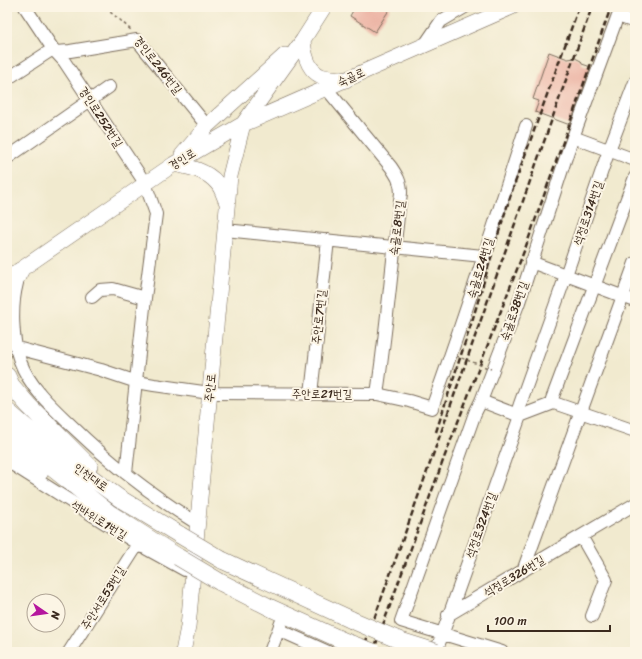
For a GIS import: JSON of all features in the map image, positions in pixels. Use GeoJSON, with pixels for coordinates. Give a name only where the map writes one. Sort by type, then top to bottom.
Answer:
{"type":"FeatureCollection","features":[{"type":"Feature","properties":{"kind":"highway"},"geometry":{"type":"LineString","coordinates":[[7,294],[14,275]]}},
{"type":"Feature","properties":{"kind":"highway"},"geometry":{"type":"LineString","coordinates":[[7,376],[11,385],[28,405],[82,458],[119,498]]}},
{"type":"Feature","properties":{"kind":"highway","name":"인천대로"},"geometry":{"type":"LineString","coordinates":[[7,411],[43,442],[119,498],[222,560],[400,641],[436,652]]}},
{"type":"Feature","properties":{"kind":"highway","name":"인천대로"},"geometry":{"type":"LineString","coordinates":[[7,432],[30,452],[109,513],[220,582],[285,614]]}},
{"type":"Feature","properties":{"kind":"highway"},"geometry":{"type":"LineString","coordinates":[[7,450],[58,484],[109,513]]}},
{"type":"Feature","properties":{"kind":"highway"},"geometry":{"type":"LineString","coordinates":[[285,614],[346,642],[373,652]]}},
{"type":"Feature","properties":{"kind":"main road","name":"경인로"},"geometry":{"type":"LineString","coordinates":[[14,275],[145,183],[174,164],[243,124],[303,40],[324,7]]}},
{"type":"Feature","properties":{"kind":"main road","name":"숙골로"},"geometry":{"type":"LineString","coordinates":[[243,124],[512,7]]}},
{"type":"Feature","properties":{"kind":"main road"},"geometry":{"type":"LineString","coordinates":[[303,40],[305,57],[312,69],[320,76],[346,80]]}},
{"type":"Feature","properties":{"kind":"main road"},"geometry":{"type":"LineString","coordinates":[[227,204],[218,183],[209,176],[195,168],[174,164],[206,126],[303,40]]}},
{"type":"Feature","properties":{"kind":"main road","name":"주안로"},"geometry":{"type":"LineString","coordinates":[[183,652],[188,627],[230,176],[243,124]]}},
{"type":"Feature","properties":{"kind":"street","name":"경인로252번길"},"geometry":{"type":"LineString","coordinates":[[25,7],[54,50],[64,61],[91,100],[145,183],[156,214],[145,298],[126,473]]}},
{"type":"Feature","properties":{"kind":"street"},"geometry":{"type":"LineString","coordinates":[[424,46],[441,21],[451,11],[464,7]]}},
{"type":"Feature","properties":{"kind":"street"},"geometry":{"type":"LineString","coordinates":[[451,11],[459,30]]}},
{"type":"Feature","properties":{"kind":"street"},"geometry":{"type":"LineString","coordinates":[[619,12],[635,22]]}},
{"type":"Feature","properties":{"kind":"street","name":"숙골로38번길"},"geometry":{"type":"LineString","coordinates":[[442,634],[401,621],[403,613],[475,413],[519,302],[572,136],[619,12]]}},
{"type":"Feature","properties":{"kind":"street"},"geometry":{"type":"LineString","coordinates":[[7,79],[54,50],[70,51],[137,40]]}},
{"type":"Feature","properties":{"kind":"street","name":"경인로246번길"},"geometry":{"type":"LineString","coordinates":[[137,40],[206,126]]}},
{"type":"Feature","properties":{"kind":"street","name":"석정로314번길"},"geometry":{"type":"LineString","coordinates":[[566,275],[609,150],[635,82]]}},
{"type":"Feature","properties":{"kind":"street"},"geometry":{"type":"LineString","coordinates":[[7,158],[109,87]]}},
{"type":"Feature","properties":{"kind":"street","name":"숙골로8번길"},"geometry":{"type":"LineString","coordinates":[[326,88],[398,177],[401,185],[383,357],[377,394]]}},
{"type":"Feature","properties":{"kind":"street","name":"숙골로24번길"},"geometry":{"type":"LineString","coordinates":[[432,408],[474,288],[483,256],[526,126]]}},
{"type":"Feature","properties":{"kind":"street"},"geometry":{"type":"LineString","coordinates":[[572,136],[635,160]]}},
{"type":"Feature","properties":{"kind":"street"},"geometry":{"type":"LineString","coordinates":[[554,403],[552,399],[635,177]]}},
{"type":"Feature","properties":{"kind":"street"},"geometry":{"type":"LineString","coordinates":[[225,230],[483,256]]}},
{"type":"Feature","properties":{"kind":"street","name":"주안로7번길"},"geometry":{"type":"LineString","coordinates":[[311,394],[328,240]]}},
{"type":"Feature","properties":{"kind":"street"},"geometry":{"type":"LineString","coordinates":[[531,262],[629,299]]}},
{"type":"Feature","properties":{"kind":"street"},"geometry":{"type":"LineString","coordinates":[[523,571],[581,412],[629,299],[635,263]]}},
{"type":"Feature","properties":{"kind":"street"},"geometry":{"type":"LineString","coordinates":[[14,275],[14,334],[20,361],[39,393],[52,408],[87,441],[163,502],[198,524]]}},
{"type":"Feature","properties":{"kind":"street","name":"석정로324번길"},"geometry":{"type":"LineString","coordinates":[[436,652],[520,416],[518,410],[566,275]]}},
{"type":"Feature","properties":{"kind":"street"},"geometry":{"type":"LineString","coordinates":[[92,298],[100,290],[113,289],[145,298]]}},
{"type":"Feature","properties":{"kind":"street","name":"주안로21번길"},"geometry":{"type":"LineString","coordinates":[[17,348],[101,370],[137,382],[210,393],[377,394],[432,408]]}},
{"type":"Feature","properties":{"kind":"street"},"geometry":{"type":"LineString","coordinates":[[481,401],[520,416],[554,403],[635,431]]}},
{"type":"Feature","properties":{"kind":"street","name":"석바위로1번길"},"geometry":{"type":"LineString","coordinates":[[7,461],[138,544],[193,575]]}},
{"type":"Feature","properties":{"kind":"street","name":"석정로326번길"},"geometry":{"type":"LineString","coordinates":[[448,615],[635,504]]}},
{"type":"Feature","properties":{"kind":"street"},"geometry":{"type":"LineString","coordinates":[[581,536],[606,580],[592,616]]}},
{"type":"Feature","properties":{"kind":"street","name":"주안서로53번길"},"geometry":{"type":"LineString","coordinates":[[69,652],[138,544]]}},
{"type":"Feature","properties":{"kind":"street"},"geometry":{"type":"LineString","coordinates":[[270,652],[285,614]]}},
{"type":"Feature","properties":{"kind":"street"},"geometry":{"type":"LineString","coordinates":[[279,630],[328,652]]}},
{"type":"Feature","properties":{"kind":"street"},"geometry":{"type":"LineString","coordinates":[[442,634],[502,652]]}},
{"type":"Feature","properties":{"kind":"path","name":"경인로246번길"},"geometry":{"type":"LineString","coordinates":[[107,7],[110,12],[120,19],[134,34],[137,40]]}},
{"type":"Feature","properties":{"kind":"path"},"geometry":{"type":"LineString","coordinates":[[456,356],[491,369]]}},
{"type":"Feature","properties":{"kind":"building"},"geometry":{"type":"Polygon","coordinates":[[[355,7],[391,7],[375,32],[350,16],[355,7]]]}},
{"type":"Feature","properties":{"kind":"building"},"geometry":{"type":"Polygon","coordinates":[[[549,52],[568,59],[575,58],[581,61],[582,64],[591,67],[570,125],[535,112],[539,101],[533,99],[549,52]]]}},
{"type":"Feature","properties":{"kind":"railway"},"geometry":{"type":"LineString","coordinates":[[436,432],[512,191],[579,7]]}},
{"type":"Feature","properties":{"kind":"railway"},"geometry":{"type":"LineString","coordinates":[[362,652],[592,7]]}},
{"type":"Feature","properties":{"kind":"railway"},"geometry":{"type":"LineString","coordinates":[[373,652],[444,458],[526,246],[611,7]]}}]}
